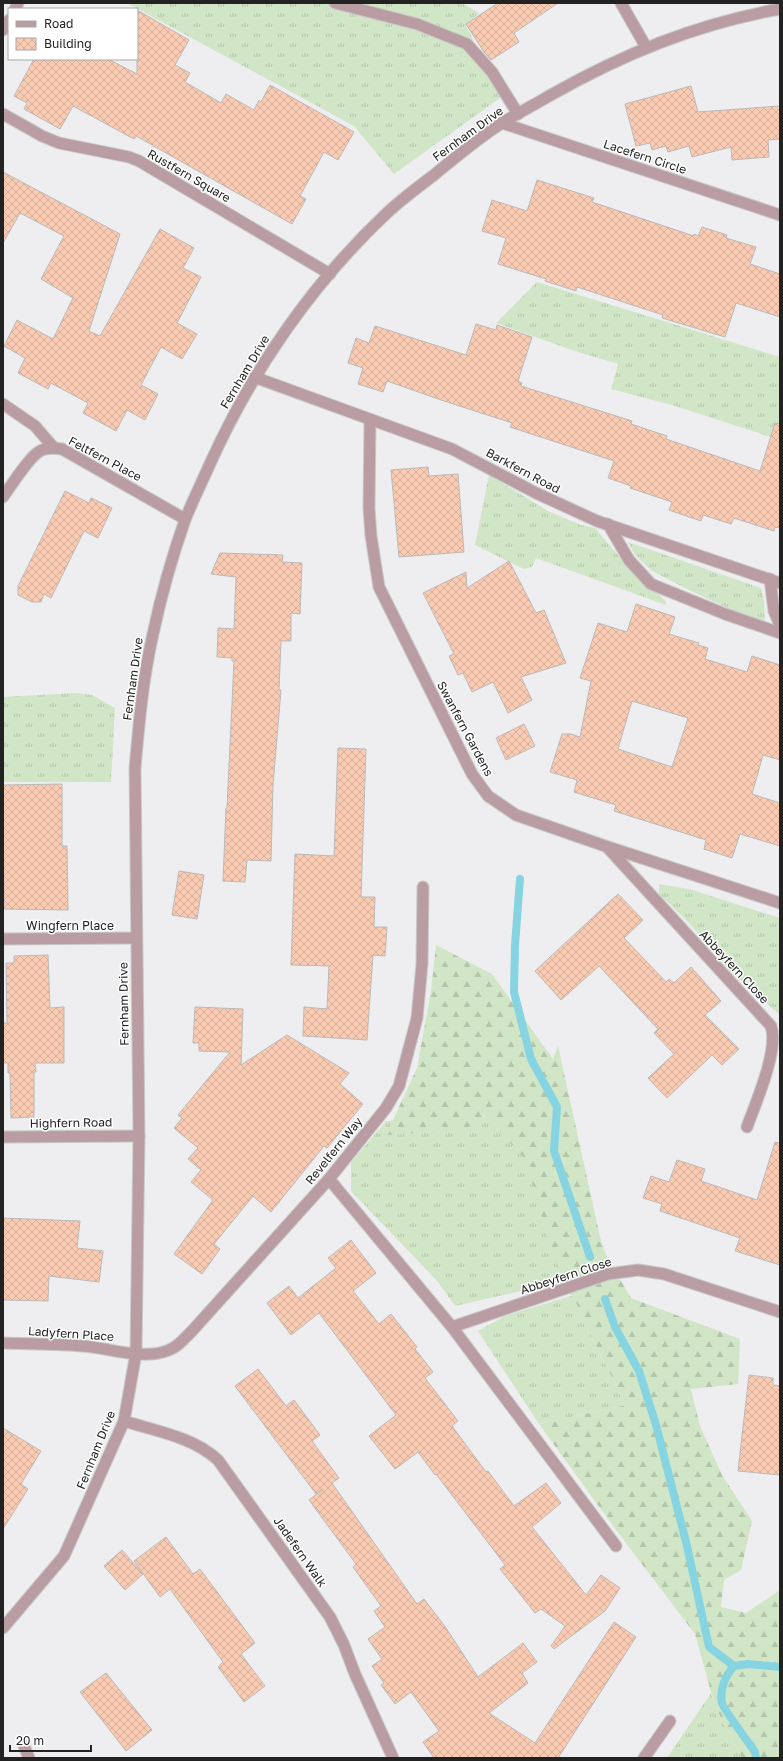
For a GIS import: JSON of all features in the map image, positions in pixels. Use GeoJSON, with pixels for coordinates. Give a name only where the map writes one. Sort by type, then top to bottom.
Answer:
{"type":"FeatureCollection","features":[{"type":"Feature","properties":{"kind":"street"},"geometry":{"type":"LineString","coordinates":[[335,3],[417,24],[467,44],[492,72],[518,114]]}},
{"type":"Feature","properties":{"kind":"street"},"geometry":{"type":"LineString","coordinates":[[621,3],[646,47]]}},
{"type":"Feature","properties":{"kind":"street","name":"Fernham Drive"},"geometry":{"type":"LineString","coordinates":[[3,1628],[64,1556],[124,1421],[136,1353],[139,1136],[135,768],[142,698],[153,634],[186,519],[223,435],[254,377],[283,334],[330,274],[348,253],[389,211],[452,159],[502,123],[588,74],[646,47],[700,28],[755,13],[780,9]]}},
{"type":"Feature","properties":{"kind":"street","name":"Rustfern Square"},"geometry":{"type":"LineString","coordinates":[[3,114],[42,136],[59,143],[139,161],[330,274]]}},
{"type":"Feature","properties":{"kind":"street","name":"Lacefern Circle"},"geometry":{"type":"LineString","coordinates":[[502,123],[780,215]]}},
{"type":"Feature","properties":{"kind":"street","name":"Barkfern Road"},"geometry":{"type":"LineString","coordinates":[[254,377],[452,449],[566,508],[608,524],[775,581]]}},
{"type":"Feature","properties":{"kind":"street"},"geometry":{"type":"LineString","coordinates":[[3,404],[35,426],[54,448]]}},
{"type":"Feature","properties":{"kind":"street","name":"Swanfern Gardens"},"geometry":{"type":"LineString","coordinates":[[370,420],[369,508],[374,565],[379,587],[472,774],[488,796],[516,815],[608,847],[780,903]]}},
{"type":"Feature","properties":{"kind":"street","name":"Feltfern Place"},"geometry":{"type":"LineString","coordinates":[[3,497],[33,456],[40,451],[54,448],[62,449],[186,519]]}},
{"type":"Feature","properties":{"kind":"street"},"geometry":{"type":"LineString","coordinates":[[608,524],[629,560],[651,584],[725,614],[780,633]]}},
{"type":"Feature","properties":{"kind":"street"},"geometry":{"type":"LineString","coordinates":[[775,581],[774,611],[780,625]]}},
{"type":"Feature","properties":{"kind":"street","name":"Abbeyfern Close"},"geometry":{"type":"LineString","coordinates":[[608,847],[771,1026],[774,1033],[770,1059],[747,1127]]}},
{"type":"Feature","properties":{"kind":"street","name":"Revelfern Way"},"geometry":{"type":"LineString","coordinates":[[136,1353],[156,1354],[169,1350],[182,1342],[329,1179],[386,1108],[399,1086],[417,1018],[422,964],[423,887]]}},
{"type":"Feature","properties":{"kind":"street","name":"Wingfern Place"},"geometry":{"type":"LineString","coordinates":[[3,939],[136,938]]}},
{"type":"Feature","properties":{"kind":"street","name":"Highfern Road"},"geometry":{"type":"LineString","coordinates":[[3,1137],[139,1136]]}},
{"type":"Feature","properties":{"kind":"street"},"geometry":{"type":"LineString","coordinates":[[329,1179],[452,1327],[616,1546]]}},
{"type":"Feature","properties":{"kind":"street","name":"Abbeyfern Close"},"geometry":{"type":"LineString","coordinates":[[452,1327],[608,1274],[638,1270],[664,1274],[780,1312]]}},
{"type":"Feature","properties":{"kind":"street","name":"Ladyfern Place"},"geometry":{"type":"LineString","coordinates":[[3,1343],[83,1346],[136,1353]]}},
{"type":"Feature","properties":{"kind":"street","name":"Jadefern Walk"},"geometry":{"type":"LineString","coordinates":[[124,1421],[195,1444],[208,1451],[218,1460],[330,1617],[394,1758]]}},
{"type":"Feature","properties":{"kind":"street"},"geometry":{"type":"LineString","coordinates":[[644,1758],[670,1720]]}},
{"type":"Feature","properties":{"kind":"street"},"geometry":{"type":"LineString","coordinates":[[24,1746],[29,1758]]}},
{"type":"Feature","properties":{"kind":"green space"},"geometry":{"type":"Polygon","coordinates":[[[127,3],[462,3],[479,13],[466,25],[500,98],[394,174],[354,126],[127,3]]]}},
{"type":"Feature","properties":{"kind":"green space"},"geometry":{"type":"Polygon","coordinates":[[[537,282],[780,357],[780,440],[672,405],[611,389],[618,364],[575,351],[496,323],[537,282]]]}},
{"type":"Feature","properties":{"kind":"green space"},"geometry":{"type":"Polygon","coordinates":[[[489,475],[548,511],[581,525],[595,528],[641,582],[658,593],[666,602],[666,605],[536,558],[532,567],[524,569],[475,545],[489,475]]]}},
{"type":"Feature","properties":{"kind":"green space"},"geometry":{"type":"Polygon","coordinates":[[[628,542],[761,588],[764,600],[765,622],[738,613],[652,571],[635,555],[628,542]]]}},
{"type":"Feature","properties":{"kind":"green space"},"geometry":{"type":"Polygon","coordinates":[[[75,693],[92,695],[115,708],[111,782],[3,782],[3,697],[75,693]]]}},
{"type":"Feature","properties":{"kind":"green space"},"geometry":{"type":"Polygon","coordinates":[[[659,884],[689,889],[780,918],[780,1015],[732,973],[687,921],[659,894],[659,884]]]}},
{"type":"Feature","properties":{"kind":"green space"},"geometry":{"type":"Polygon","coordinates":[[[436,945],[492,974],[553,1059],[558,1046],[601,1241],[607,1257],[631,1298],[740,1339],[738,1384],[691,1389],[700,1426],[722,1475],[752,1521],[741,1570],[724,1580],[721,1607],[746,1613],[780,1590],[780,1758],[742,1758],[715,1706],[695,1634],[616,1530],[539,1424],[626,1405],[582,1318],[574,1296],[567,1293],[548,1239],[526,1159],[483,1114],[481,1129],[386,1135],[417,1068],[431,991],[436,945]]]}},
{"type":"Feature","properties":{"kind":"green space"},"geometry":{"type":"Polygon","coordinates":[[[481,1114],[526,1144],[567,1278],[548,1285],[455,1306],[438,1282],[351,1191],[351,1162],[386,1121],[481,1114]]]}},
{"type":"Feature","properties":{"kind":"green space"},"geometry":{"type":"Polygon","coordinates":[[[574,1295],[582,1318],[626,1405],[539,1424],[478,1331],[505,1316],[574,1295]]]}},
{"type":"Feature","properties":{"kind":"green space"},"geometry":{"type":"Polygon","coordinates":[[[711,1693],[715,1706],[742,1758],[667,1758],[711,1693]]]}},
{"type":"Feature","properties":{"kind":"building"},"geometry":{"type":"Polygon","coordinates":[[[498,3],[558,3],[514,33],[519,42],[491,60],[466,24],[498,3]]]}},
{"type":"Feature","properties":{"kind":"building"},"geometry":{"type":"Polygon","coordinates":[[[138,11],[189,40],[175,65],[190,73],[185,82],[221,103],[226,94],[254,110],[259,100],[261,102],[270,85],[354,132],[338,160],[324,152],[300,196],[306,199],[292,224],[136,136],[134,139],[73,106],[60,129],[24,109],[27,103],[14,96],[33,60],[110,60],[137,74],[138,11]]]}},
{"type":"Feature","properties":{"kind":"building"},"geometry":{"type":"Polygon","coordinates":[[[691,86],[698,112],[780,106],[780,139],[768,140],[769,157],[732,160],[731,147],[692,157],[689,146],[668,152],[666,146],[652,150],[650,143],[636,146],[625,104],[691,86]]]}},
{"type":"Feature","properties":{"kind":"building"},"geometry":{"type":"Polygon","coordinates":[[[3,172],[120,234],[89,331],[100,336],[160,229],[194,248],[183,268],[201,277],[177,323],[197,334],[182,359],[161,347],[141,385],[158,394],[145,420],[127,410],[116,431],[83,413],[88,403],[51,383],[48,389],[18,373],[25,358],[4,346],[17,320],[53,339],[73,298],[41,279],[64,236],[20,213],[3,243],[3,172]]]}},
{"type":"Feature","properties":{"kind":"building"},"geometry":{"type":"Polygon","coordinates":[[[537,180],[594,198],[592,202],[694,236],[694,234],[698,236],[702,227],[727,235],[726,238],[756,247],[750,264],[780,274],[780,317],[736,303],[725,337],[662,318],[663,315],[577,287],[576,291],[545,281],[546,279],[498,264],[506,238],[482,231],[492,200],[527,211],[537,180]]]}},
{"type":"Feature","properties":{"kind":"building"},"geometry":{"type":"Polygon","coordinates":[[[476,324],[496,330],[497,325],[532,337],[518,381],[522,383],[521,386],[632,421],[631,424],[667,436],[666,439],[760,471],[775,423],[780,424],[780,528],[775,527],[774,531],[734,518],[731,524],[703,515],[701,521],[669,510],[672,502],[630,488],[631,486],[608,478],[614,461],[510,427],[512,423],[387,381],[383,392],[358,384],[363,368],[348,363],[356,338],[369,343],[375,326],[466,355],[476,324]]]}},
{"type":"Feature","properties":{"kind":"building"},"geometry":{"type":"Polygon","coordinates":[[[428,467],[429,476],[458,474],[464,552],[399,557],[391,470],[428,467]]]}},
{"type":"Feature","properties":{"kind":"building"},"geometry":{"type":"Polygon","coordinates":[[[65,491],[89,503],[91,498],[112,508],[98,538],[84,531],[51,598],[44,594],[41,602],[32,602],[18,595],[18,586],[65,491]]]}},
{"type":"Feature","properties":{"kind":"building"},"geometry":{"type":"Polygon","coordinates":[[[220,553],[283,555],[282,562],[302,563],[300,614],[291,613],[291,641],[281,641],[279,690],[281,690],[273,785],[271,861],[247,860],[245,882],[223,881],[234,661],[232,661],[232,658],[217,657],[218,628],[234,629],[236,577],[211,574],[220,553]]]}},
{"type":"Feature","properties":{"kind":"building"},"geometry":{"type":"Polygon","coordinates":[[[509,561],[536,613],[544,610],[566,663],[521,677],[532,700],[508,713],[493,682],[472,692],[463,673],[458,675],[449,656],[454,654],[423,593],[466,572],[467,588],[509,561]]]}},
{"type":"Feature","properties":{"kind":"building"},"geometry":{"type":"Polygon","coordinates":[[[636,604],[675,617],[669,634],[699,643],[698,645],[708,648],[705,659],[747,672],[752,656],[780,665],[780,760],[763,755],[752,794],[780,803],[780,846],[740,834],[732,858],[704,849],[706,840],[614,811],[616,805],[574,792],[577,780],[550,772],[562,734],[571,734],[580,737],[591,681],[580,678],[598,623],[627,632],[636,604]],[[632,701],[618,749],[672,767],[688,718],[632,701]]]}},
{"type":"Feature","properties":{"kind":"building"},"geometry":{"type":"Polygon","coordinates":[[[524,724],[535,746],[506,760],[496,738],[524,724]]]}},
{"type":"Feature","properties":{"kind":"building"},"geometry":{"type":"Polygon","coordinates":[[[338,748],[366,749],[361,897],[375,897],[374,927],[387,927],[385,956],[373,955],[367,1040],[303,1036],[304,1007],[327,1009],[329,966],[291,965],[295,854],[334,856],[338,748]]]}},
{"type":"Feature","properties":{"kind":"building"},"geometry":{"type":"Polygon","coordinates":[[[62,784],[62,846],[67,846],[68,910],[4,909],[3,785],[62,784]]]}},
{"type":"Feature","properties":{"kind":"building"},"geometry":{"type":"Polygon","coordinates":[[[179,871],[204,875],[197,919],[172,915],[179,871]]]}},
{"type":"Feature","properties":{"kind":"building"},"geometry":{"type":"Polygon","coordinates":[[[618,894],[643,920],[624,938],[666,982],[669,979],[674,983],[691,967],[721,1001],[705,1015],[739,1049],[722,1065],[712,1055],[667,1098],[648,1078],[674,1054],[654,1033],[658,1029],[599,966],[561,1000],[535,971],[618,894]]]}},
{"type":"Feature","properties":{"kind":"building"},"geometry":{"type":"Polygon","coordinates":[[[48,955],[50,1008],[64,1007],[64,1063],[35,1063],[34,1117],[11,1118],[10,1073],[8,1073],[8,1063],[3,1063],[3,1023],[7,1023],[6,963],[14,963],[14,956],[48,955]]]}},
{"type":"Feature","properties":{"kind":"building"},"geometry":{"type":"Polygon","coordinates":[[[195,1007],[243,1009],[241,1065],[287,1035],[349,1073],[340,1084],[363,1104],[327,1148],[324,1146],[271,1212],[253,1196],[214,1244],[220,1249],[202,1274],[174,1254],[213,1200],[191,1182],[201,1170],[188,1159],[198,1148],[174,1128],[182,1118],[178,1115],[230,1052],[199,1051],[199,1043],[193,1043],[195,1007]]]}},
{"type":"Feature","properties":{"kind":"building"},"geometry":{"type":"Polygon","coordinates":[[[775,1142],[780,1143],[780,1265],[735,1251],[740,1238],[660,1211],[662,1204],[643,1198],[651,1176],[669,1182],[677,1160],[705,1169],[701,1181],[757,1200],[775,1142]]]}},
{"type":"Feature","properties":{"kind":"building"},"geometry":{"type":"Polygon","coordinates":[[[3,1218],[80,1221],[77,1248],[103,1251],[99,1282],[49,1276],[48,1301],[3,1300],[3,1218]]]}},
{"type":"Feature","properties":{"kind":"building"},"geometry":{"type":"Polygon","coordinates":[[[351,1240],[376,1273],[353,1291],[379,1324],[391,1314],[417,1347],[415,1349],[433,1372],[425,1378],[458,1421],[452,1426],[486,1472],[488,1471],[514,1506],[546,1483],[561,1503],[532,1527],[586,1595],[601,1575],[620,1588],[605,1611],[554,1649],[551,1646],[565,1626],[541,1609],[535,1613],[500,1569],[505,1565],[418,1452],[395,1469],[369,1436],[396,1415],[319,1313],[291,1335],[267,1303],[289,1286],[298,1298],[336,1268],[328,1258],[351,1240]]]}},
{"type":"Feature","properties":{"kind":"building"},"geometry":{"type":"Polygon","coordinates":[[[258,1369],[286,1406],[294,1400],[320,1435],[312,1441],[339,1478],[332,1483],[417,1604],[424,1599],[444,1625],[478,1677],[523,1643],[537,1662],[522,1673],[528,1683],[489,1713],[535,1743],[614,1622],[636,1637],[558,1758],[434,1758],[423,1742],[439,1731],[411,1692],[395,1704],[381,1685],[384,1683],[372,1666],[382,1659],[368,1639],[385,1627],[374,1611],[381,1606],[353,1567],[356,1564],[309,1500],[323,1489],[316,1494],[235,1386],[258,1369]]]}},
{"type":"Feature","properties":{"kind":"building"},"geometry":{"type":"Polygon","coordinates":[[[749,1375],[773,1378],[773,1385],[780,1386],[780,1475],[738,1471],[749,1375]]]}},
{"type":"Feature","properties":{"kind":"building"},"geometry":{"type":"Polygon","coordinates":[[[3,1428],[41,1451],[21,1484],[28,1489],[3,1529],[3,1428]]]}},
{"type":"Feature","properties":{"kind":"building"},"geometry":{"type":"Polygon","coordinates":[[[166,1537],[193,1574],[200,1569],[255,1643],[241,1654],[265,1686],[244,1702],[218,1667],[223,1662],[170,1589],[160,1597],[134,1561],[166,1537]]]}},
{"type":"Feature","properties":{"kind":"building"},"geometry":{"type":"Polygon","coordinates":[[[122,1550],[143,1574],[125,1590],[104,1566],[122,1550]]]}},
{"type":"Feature","properties":{"kind":"building"},"geometry":{"type":"Polygon","coordinates":[[[106,1673],[152,1730],[126,1751],[80,1692],[106,1673]]]}},
{"type":"Feature","properties":{"kind":"waterway"},"geometry":{"type":"LineString","coordinates":[[520,879],[515,945],[514,992],[531,1059],[557,1107],[554,1151],[590,1257]]}},
{"type":"Feature","properties":{"kind":"waterway"},"geometry":{"type":"LineString","coordinates":[[605,1299],[615,1327],[639,1371],[656,1425],[687,1546],[709,1647],[734,1666],[728,1674],[722,1688],[722,1703],[755,1752],[756,1758]]}},
{"type":"Feature","properties":{"kind":"waterway"},"geometry":{"type":"LineString","coordinates":[[734,1666],[748,1664],[780,1667]]}}]}
